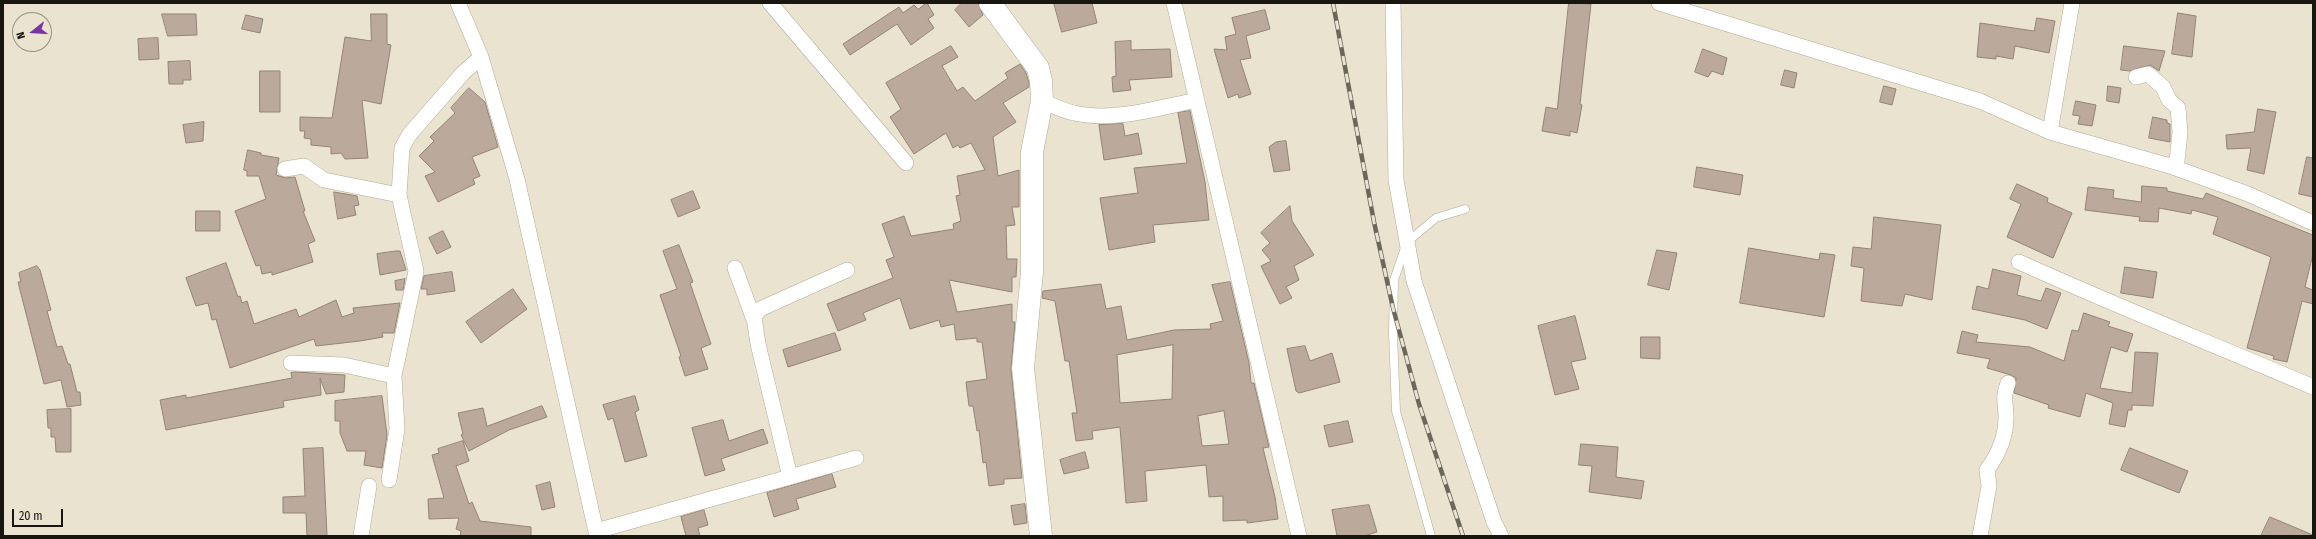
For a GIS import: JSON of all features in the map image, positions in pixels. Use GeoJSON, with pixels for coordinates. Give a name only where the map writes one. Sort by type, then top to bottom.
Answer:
{"type":"FeatureCollection","features":[{"type":"Feature","properties":{"kind":"main road"},"geometry":{"type":"LineString","coordinates":[[990,3],[1038,68],[1041,80],[1042,101],[1032,152],[1032,272],[1023,368],[1041,536]]}},
{"type":"Feature","properties":{"kind":"street"},"geometry":{"type":"LineString","coordinates":[[458,3],[481,57],[517,179],[597,534],[856,458]]}},
{"type":"Feature","properties":{"kind":"street"},"geometry":{"type":"LineString","coordinates":[[770,3],[906,163]]}},
{"type":"Feature","properties":{"kind":"street"},"geometry":{"type":"LineString","coordinates":[[1174,3],[1299,536]]}},
{"type":"Feature","properties":{"kind":"street"},"geometry":{"type":"LineString","coordinates":[[1393,3],[1396,180],[1414,280],[1494,522],[1501,536]]}},
{"type":"Feature","properties":{"kind":"street"},"geometry":{"type":"LineString","coordinates":[[1659,3],[1980,101],[2050,132],[2170,166],[2248,194],[2313,223]]}},
{"type":"Feature","properties":{"kind":"street"},"geometry":{"type":"LineString","coordinates":[[2050,132],[2072,3]]}},
{"type":"Feature","properties":{"kind":"street"},"geometry":{"type":"LineString","coordinates":[[389,480],[397,429],[394,376],[416,271],[399,195],[402,148],[409,135],[463,74],[481,57]]}},
{"type":"Feature","properties":{"kind":"street"},"geometry":{"type":"LineString","coordinates":[[2136,77],[2148,74],[2163,86],[2170,100],[2178,108],[2180,132],[2177,161],[2170,166]]}},
{"type":"Feature","properties":{"kind":"street"},"geometry":{"type":"LineString","coordinates":[[1042,101],[1073,113],[1095,116],[1122,114],[1197,100]]}},
{"type":"Feature","properties":{"kind":"street"},"geometry":{"type":"LineString","coordinates":[[285,169],[304,166],[324,180],[399,195]]}},
{"type":"Feature","properties":{"kind":"street"},"geometry":{"type":"LineString","coordinates":[[2019,262],[2106,302],[2186,332],[2313,387]]}},
{"type":"Feature","properties":{"kind":"street"},"geometry":{"type":"LineString","coordinates":[[735,268],[754,320],[790,477]]}},
{"type":"Feature","properties":{"kind":"street"},"geometry":{"type":"LineString","coordinates":[[754,320],[756,313],[760,309],[847,270]]}},
{"type":"Feature","properties":{"kind":"street"},"geometry":{"type":"LineString","coordinates":[[291,363],[344,365],[394,376]]}},
{"type":"Feature","properties":{"kind":"street"},"geometry":{"type":"LineString","coordinates":[[1980,536],[1989,486],[1987,470],[1997,456],[2003,438],[2006,417],[2004,395],[2008,383]]}},
{"type":"Feature","properties":{"kind":"street"},"geometry":{"type":"LineString","coordinates":[[361,536],[369,486]]}},
{"type":"Feature","properties":{"kind":"lane"},"geometry":{"type":"LineString","coordinates":[[1431,536],[1396,411],[1393,340],[1394,280],[1407,242],[1436,218],[1448,212],[1465,209]]}},
{"type":"Feature","properties":{"kind":"building"},"geometry":{"type":"Polygon","coordinates":[[[927,3],[934,15],[928,19],[934,28],[911,45],[897,24],[850,55],[843,44],[899,7],[903,13],[914,5],[918,9],[927,3]]]}},
{"type":"Feature","properties":{"kind":"building"},"geometry":{"type":"Polygon","coordinates":[[[962,3],[978,3],[983,15],[969,27],[955,10],[962,3]]]}},
{"type":"Feature","properties":{"kind":"building"},"geometry":{"type":"Polygon","coordinates":[[[1054,3],[1092,3],[1097,23],[1062,32],[1054,3]]]}},
{"type":"Feature","properties":{"kind":"building"},"geometry":{"type":"Polygon","coordinates":[[[1569,3],[1591,4],[1580,104],[1582,105],[1577,133],[1570,131],[1570,136],[1542,131],[1546,107],[1557,109],[1569,3]]]}},
{"type":"Feature","properties":{"kind":"building"},"geometry":{"type":"Polygon","coordinates":[[[1265,10],[1270,29],[1246,36],[1251,58],[1240,60],[1251,94],[1239,98],[1238,94],[1228,98],[1214,49],[1227,50],[1225,37],[1236,34],[1232,18],[1265,10]]]}},
{"type":"Feature","properties":{"kind":"building"},"geometry":{"type":"Polygon","coordinates":[[[2178,13],[2196,16],[2192,57],[2172,54],[2178,13]]]}},
{"type":"Feature","properties":{"kind":"building"},"geometry":{"type":"Polygon","coordinates":[[[162,14],[196,14],[197,35],[168,36],[162,14]]]}},
{"type":"Feature","properties":{"kind":"building"},"geometry":{"type":"Polygon","coordinates":[[[371,14],[387,14],[387,44],[391,45],[381,104],[362,100],[368,158],[345,159],[341,153],[331,154],[331,147],[311,145],[311,139],[304,138],[305,131],[300,131],[300,117],[332,118],[345,37],[371,41],[371,14]]]}},
{"type":"Feature","properties":{"kind":"building"},"geometry":{"type":"Polygon","coordinates":[[[246,15],[263,19],[260,33],[242,29],[246,15]]]}},
{"type":"Feature","properties":{"kind":"building"},"geometry":{"type":"Polygon","coordinates":[[[2037,18],[2055,21],[2049,53],[2015,46],[2013,59],[1996,56],[1996,59],[1977,57],[1980,23],[2034,31],[2037,18]]]}},
{"type":"Feature","properties":{"kind":"building"},"geometry":{"type":"Polygon","coordinates":[[[158,38],[159,59],[139,60],[138,39],[158,38]]]}},
{"type":"Feature","properties":{"kind":"building"},"geometry":{"type":"Polygon","coordinates":[[[1131,41],[1131,50],[1170,49],[1172,77],[1129,80],[1131,90],[1113,92],[1112,77],[1116,76],[1115,42],[1131,41]]]}},
{"type":"Feature","properties":{"kind":"building"},"geometry":{"type":"Polygon","coordinates":[[[951,46],[958,57],[942,66],[957,91],[963,87],[975,101],[1008,78],[1005,73],[1020,64],[1026,73],[1029,83],[1029,87],[1003,103],[1016,122],[993,137],[998,176],[1019,170],[1019,207],[1012,207],[1015,225],[1006,226],[1007,259],[1017,259],[1016,277],[1012,277],[1012,292],[949,280],[957,312],[1012,304],[1012,322],[1015,322],[1011,369],[1022,478],[1004,479],[1004,484],[989,486],[986,462],[983,463],[979,430],[977,431],[973,406],[969,406],[966,382],[987,379],[982,342],[977,342],[977,338],[956,340],[954,324],[941,327],[939,320],[910,329],[900,298],[863,313],[866,320],[838,331],[827,304],[893,278],[886,260],[894,257],[882,224],[904,216],[911,236],[954,229],[953,224],[961,221],[956,196],[960,195],[957,176],[985,170],[971,143],[960,148],[958,145],[953,148],[946,133],[914,154],[890,117],[901,109],[886,83],[951,46]]]}},
{"type":"Feature","properties":{"kind":"building"},"geometry":{"type":"Polygon","coordinates":[[[2124,46],[2165,51],[2159,71],[2150,65],[2130,71],[2121,70],[2124,46]]]}},
{"type":"Feature","properties":{"kind":"building"},"geometry":{"type":"Polygon","coordinates":[[[1703,49],[1727,58],[1723,75],[1712,71],[1708,77],[1695,72],[1703,49]]]}},
{"type":"Feature","properties":{"kind":"building"},"geometry":{"type":"Polygon","coordinates":[[[190,61],[191,80],[183,80],[183,84],[169,84],[168,62],[190,61]]]}},
{"type":"Feature","properties":{"kind":"building"},"geometry":{"type":"Polygon","coordinates":[[[1785,70],[1797,73],[1794,88],[1781,85],[1785,70]]]}},
{"type":"Feature","properties":{"kind":"building"},"geometry":{"type":"Polygon","coordinates":[[[260,71],[280,71],[280,112],[260,112],[260,71]]]}},
{"type":"Feature","properties":{"kind":"building"},"geometry":{"type":"Polygon","coordinates":[[[1884,86],[1896,89],[1892,105],[1880,102],[1884,86]]]}},
{"type":"Feature","properties":{"kind":"building"},"geometry":{"type":"Polygon","coordinates":[[[2108,86],[2121,88],[2119,103],[2107,101],[2108,86]]]}},
{"type":"Feature","properties":{"kind":"building"},"geometry":{"type":"Polygon","coordinates":[[[469,88],[485,102],[498,147],[472,157],[480,176],[473,179],[475,184],[438,202],[425,176],[435,172],[419,156],[434,141],[430,137],[455,113],[451,108],[469,88]]]}},
{"type":"Feature","properties":{"kind":"building"},"geometry":{"type":"Polygon","coordinates":[[[2076,101],[2096,105],[2092,126],[2078,124],[2080,116],[2073,115],[2076,101]]]}},
{"type":"Feature","properties":{"kind":"building"},"geometry":{"type":"Polygon","coordinates":[[[2258,109],[2276,112],[2264,174],[2247,170],[2251,148],[2227,149],[2226,135],[2254,132],[2258,109]]]}},
{"type":"Feature","properties":{"kind":"building"},"geometry":{"type":"Polygon","coordinates":[[[1190,111],[1205,182],[1209,220],[1153,225],[1155,242],[1109,250],[1100,198],[1138,193],[1134,168],[1187,163],[1178,113],[1190,111]]]}},
{"type":"Feature","properties":{"kind":"building"},"geometry":{"type":"Polygon","coordinates":[[[2153,117],[2167,120],[2167,123],[2170,124],[2170,142],[2149,138],[2153,117]]]}},
{"type":"Feature","properties":{"kind":"building"},"geometry":{"type":"Polygon","coordinates":[[[204,122],[203,141],[186,143],[183,125],[204,122]]]}},
{"type":"Feature","properties":{"kind":"building"},"geometry":{"type":"Polygon","coordinates":[[[1123,124],[1125,136],[1138,133],[1142,154],[1104,160],[1099,125],[1123,124]]]}},
{"type":"Feature","properties":{"kind":"building"},"geometry":{"type":"Polygon","coordinates":[[[1286,141],[1290,170],[1274,172],[1269,147],[1276,142],[1286,141]]]}},
{"type":"Feature","properties":{"kind":"building"},"geometry":{"type":"Polygon","coordinates":[[[248,150],[261,153],[261,155],[279,158],[276,175],[286,178],[295,177],[305,211],[303,211],[315,241],[308,244],[313,262],[272,275],[272,272],[262,274],[260,265],[256,266],[235,211],[266,199],[259,176],[247,176],[247,171],[244,170],[248,150]]]}},
{"type":"Feature","properties":{"kind":"building"},"geometry":{"type":"Polygon","coordinates":[[[2307,157],[2313,158],[2313,197],[2299,194],[2307,157]]]}},
{"type":"Feature","properties":{"kind":"building"},"geometry":{"type":"Polygon","coordinates":[[[1697,167],[1743,175],[1740,195],[1694,187],[1697,167]]]}},
{"type":"Feature","properties":{"kind":"building"},"geometry":{"type":"Polygon","coordinates":[[[2017,184],[2048,198],[2047,202],[2072,213],[2053,258],[2007,237],[2021,204],[2010,199],[2017,184]]]}},
{"type":"Feature","properties":{"kind":"building"},"geometry":{"type":"Polygon","coordinates":[[[2142,186],[2167,188],[2167,191],[2203,199],[2206,193],[2313,235],[2313,254],[2305,287],[2313,290],[2313,304],[2302,301],[2287,362],[2273,359],[2274,356],[2247,348],[2271,257],[2213,234],[2218,217],[2192,210],[2191,214],[2159,208],[2158,222],[2139,221],[2140,217],[2085,210],[2088,187],[2114,190],[2113,198],[2141,202],[2142,186]]]}},
{"type":"Feature","properties":{"kind":"building"},"geometry":{"type":"Polygon","coordinates":[[[693,191],[700,208],[678,217],[671,200],[693,191]]]}},
{"type":"Feature","properties":{"kind":"building"},"geometry":{"type":"Polygon","coordinates":[[[334,192],[357,196],[359,205],[354,206],[356,215],[338,219],[334,192]]]}},
{"type":"Feature","properties":{"kind":"building"},"geometry":{"type":"Polygon","coordinates":[[[1290,206],[1292,221],[1314,255],[1294,266],[1299,280],[1286,287],[1292,298],[1280,304],[1261,266],[1271,261],[1262,250],[1270,243],[1261,233],[1290,206]]]}},
{"type":"Feature","properties":{"kind":"building"},"geometry":{"type":"Polygon","coordinates":[[[196,211],[220,211],[220,231],[196,231],[196,211]]]}},
{"type":"Feature","properties":{"kind":"building"},"geometry":{"type":"Polygon","coordinates":[[[1874,217],[1941,225],[1932,300],[1905,294],[1902,306],[1861,301],[1864,268],[1851,266],[1853,247],[1871,249],[1874,217]]]}},
{"type":"Feature","properties":{"kind":"building"},"geometry":{"type":"Polygon","coordinates":[[[443,231],[451,247],[437,254],[429,238],[443,231]]]}},
{"type":"Feature","properties":{"kind":"building"},"geometry":{"type":"Polygon","coordinates":[[[679,245],[693,282],[690,283],[711,344],[701,348],[708,369],[685,376],[679,357],[681,356],[660,295],[677,289],[663,251],[679,245]]]}},
{"type":"Feature","properties":{"kind":"building"},"geometry":{"type":"Polygon","coordinates":[[[1749,248],[1819,260],[1820,253],[1835,255],[1824,317],[1740,303],[1749,248]]]}},
{"type":"Feature","properties":{"kind":"building"},"geometry":{"type":"Polygon","coordinates":[[[1657,250],[1677,253],[1669,290],[1648,285],[1657,250]]]}},
{"type":"Feature","properties":{"kind":"building"},"geometry":{"type":"Polygon","coordinates":[[[400,251],[406,270],[380,275],[377,254],[400,251]]]}},
{"type":"Feature","properties":{"kind":"building"},"geometry":{"type":"Polygon","coordinates":[[[226,263],[238,297],[240,296],[242,303],[247,301],[254,324],[296,309],[299,317],[336,300],[342,317],[354,313],[353,308],[400,303],[394,333],[382,333],[383,337],[360,341],[316,346],[314,339],[230,368],[216,319],[212,320],[208,303],[196,306],[186,278],[226,263]]]}},
{"type":"Feature","properties":{"kind":"building"},"geometry":{"type":"Polygon","coordinates":[[[37,266],[40,270],[51,310],[47,311],[57,347],[62,346],[68,364],[70,364],[77,392],[80,392],[81,405],[67,407],[61,380],[44,384],[18,282],[21,282],[19,273],[37,266]]]}},
{"type":"Feature","properties":{"kind":"building"},"geometry":{"type":"Polygon","coordinates":[[[2125,267],[2157,272],[2153,298],[2121,293],[2125,267]]]}},
{"type":"Feature","properties":{"kind":"building"},"geometry":{"type":"Polygon","coordinates":[[[1993,269],[2021,276],[2017,295],[2041,301],[2046,288],[2061,293],[2047,329],[2025,320],[1972,309],[1977,286],[1988,289],[1993,269]]]}},
{"type":"Feature","properties":{"kind":"building"},"geometry":{"type":"Polygon","coordinates":[[[452,272],[455,291],[427,295],[427,289],[421,289],[424,276],[452,272]]]}},
{"type":"Feature","properties":{"kind":"building"},"geometry":{"type":"Polygon","coordinates":[[[405,279],[403,290],[396,290],[395,281],[405,279]]]}},
{"type":"Feature","properties":{"kind":"building"},"geometry":{"type":"Polygon","coordinates":[[[1230,282],[1249,363],[1251,383],[1254,383],[1269,447],[1263,448],[1275,497],[1278,519],[1247,523],[1247,520],[1223,521],[1223,496],[1209,497],[1206,465],[1145,471],[1147,501],[1126,503],[1120,427],[1092,431],[1093,439],[1076,441],[1072,413],[1077,413],[1069,361],[1065,361],[1055,301],[1042,298],[1043,291],[1101,284],[1106,309],[1121,306],[1127,340],[1174,330],[1211,329],[1210,324],[1223,321],[1212,285],[1230,282]],[[1173,345],[1117,355],[1120,403],[1172,399],[1173,345]],[[1224,411],[1198,416],[1202,446],[1229,444],[1224,411]]]}},
{"type":"Feature","properties":{"kind":"building"},"geometry":{"type":"Polygon","coordinates":[[[513,289],[527,309],[481,343],[466,322],[513,289]]]}},
{"type":"Feature","properties":{"kind":"building"},"geometry":{"type":"Polygon","coordinates":[[[2084,313],[2110,322],[2108,326],[2133,334],[2127,352],[2111,347],[2100,388],[2132,393],[2135,352],[2158,353],[2153,406],[2132,405],[2132,410],[2128,410],[2125,427],[2109,424],[2113,403],[2086,393],[2080,417],[2048,408],[2049,405],[2014,393],[2016,378],[2011,375],[1987,368],[1990,359],[1957,353],[1962,331],[1978,335],[1976,342],[2030,347],[2064,361],[2072,330],[2078,331],[2084,313]]]}},
{"type":"Feature","properties":{"kind":"building"},"geometry":{"type":"Polygon","coordinates":[[[1575,316],[1586,359],[1571,362],[1579,389],[1555,395],[1538,326],[1575,316]]]}},
{"type":"Feature","properties":{"kind":"building"},"geometry":{"type":"Polygon","coordinates":[[[835,333],[841,350],[788,367],[783,350],[835,333]]]}},
{"type":"Feature","properties":{"kind":"building"},"geometry":{"type":"Polygon","coordinates":[[[1641,337],[1660,337],[1660,359],[1641,358],[1641,337]]]}},
{"type":"Feature","properties":{"kind":"building"},"geometry":{"type":"Polygon","coordinates":[[[1305,346],[1310,361],[1332,353],[1340,382],[1299,393],[1296,391],[1287,349],[1305,346]]]}},
{"type":"Feature","properties":{"kind":"building"},"geometry":{"type":"Polygon","coordinates":[[[291,373],[345,375],[344,392],[326,394],[320,378],[321,395],[283,401],[284,407],[166,430],[160,400],[186,395],[186,398],[292,378],[291,373]]]}},
{"type":"Feature","properties":{"kind":"building"},"geometry":{"type":"Polygon","coordinates":[[[382,396],[387,435],[382,468],[364,465],[366,451],[347,451],[340,433],[340,421],[335,421],[335,401],[382,396]]]}},
{"type":"Feature","properties":{"kind":"building"},"geometry":{"type":"Polygon","coordinates":[[[635,396],[639,410],[635,412],[647,456],[625,462],[613,418],[608,420],[603,405],[635,396]]]}},
{"type":"Feature","properties":{"kind":"building"},"geometry":{"type":"Polygon","coordinates":[[[542,406],[547,417],[509,430],[469,451],[461,435],[463,434],[458,413],[483,408],[487,426],[542,406]]]}},
{"type":"Feature","properties":{"kind":"building"},"geometry":{"type":"Polygon","coordinates":[[[71,409],[71,452],[56,452],[55,437],[51,437],[51,428],[48,428],[47,410],[71,409]]]}},
{"type":"Feature","properties":{"kind":"building"},"geometry":{"type":"Polygon","coordinates":[[[723,420],[729,441],[763,429],[768,443],[721,459],[725,470],[705,476],[692,428],[723,420]]]}},
{"type":"Feature","properties":{"kind":"building"},"geometry":{"type":"Polygon","coordinates":[[[1348,421],[1353,442],[1329,447],[1324,426],[1348,421]]]}},
{"type":"Feature","properties":{"kind":"building"},"geometry":{"type":"Polygon","coordinates":[[[463,441],[469,461],[456,466],[469,504],[472,502],[480,521],[531,527],[531,536],[460,536],[461,531],[456,529],[459,518],[429,519],[428,499],[444,498],[432,455],[439,453],[438,449],[463,441]]]}},
{"type":"Feature","properties":{"kind":"building"},"geometry":{"type":"Polygon","coordinates":[[[1581,444],[1618,447],[1616,477],[1644,481],[1641,499],[1589,492],[1592,466],[1579,465],[1581,444]]]}},
{"type":"Feature","properties":{"kind":"building"},"geometry":{"type":"Polygon","coordinates":[[[323,448],[327,536],[307,536],[306,513],[283,513],[283,497],[305,496],[303,449],[323,448]]]}},
{"type":"Feature","properties":{"kind":"building"},"geometry":{"type":"Polygon","coordinates":[[[2130,448],[2188,471],[2179,493],[2121,470],[2130,448]]]}},
{"type":"Feature","properties":{"kind":"building"},"geometry":{"type":"Polygon","coordinates":[[[1085,452],[1089,468],[1064,474],[1060,460],[1085,452]]]}},
{"type":"Feature","properties":{"kind":"building"},"geometry":{"type":"Polygon","coordinates":[[[832,474],[836,487],[796,499],[799,509],[774,517],[767,493],[832,474]]]}},
{"type":"Feature","properties":{"kind":"building"},"geometry":{"type":"Polygon","coordinates":[[[550,482],[555,507],[542,510],[536,486],[550,482]]]}},
{"type":"Feature","properties":{"kind":"building"},"geometry":{"type":"Polygon","coordinates":[[[1025,504],[1027,523],[1014,525],[1011,506],[1025,504]]]}},
{"type":"Feature","properties":{"kind":"building"},"geometry":{"type":"Polygon","coordinates":[[[1369,505],[1377,532],[1364,536],[1337,536],[1332,510],[1369,505]]]}},
{"type":"Feature","properties":{"kind":"building"},"geometry":{"type":"Polygon","coordinates":[[[704,510],[708,525],[698,528],[700,536],[686,536],[681,517],[704,510]]]}},
{"type":"Feature","properties":{"kind":"building"},"geometry":{"type":"Polygon","coordinates":[[[2270,517],[2313,535],[2313,536],[2261,536],[2270,517]]]}},
{"type":"Feature","properties":{"kind":"railway"},"geometry":{"type":"LineString","coordinates":[[1333,3],[1374,222],[1393,308],[1419,404],[1463,536]]}}]}
